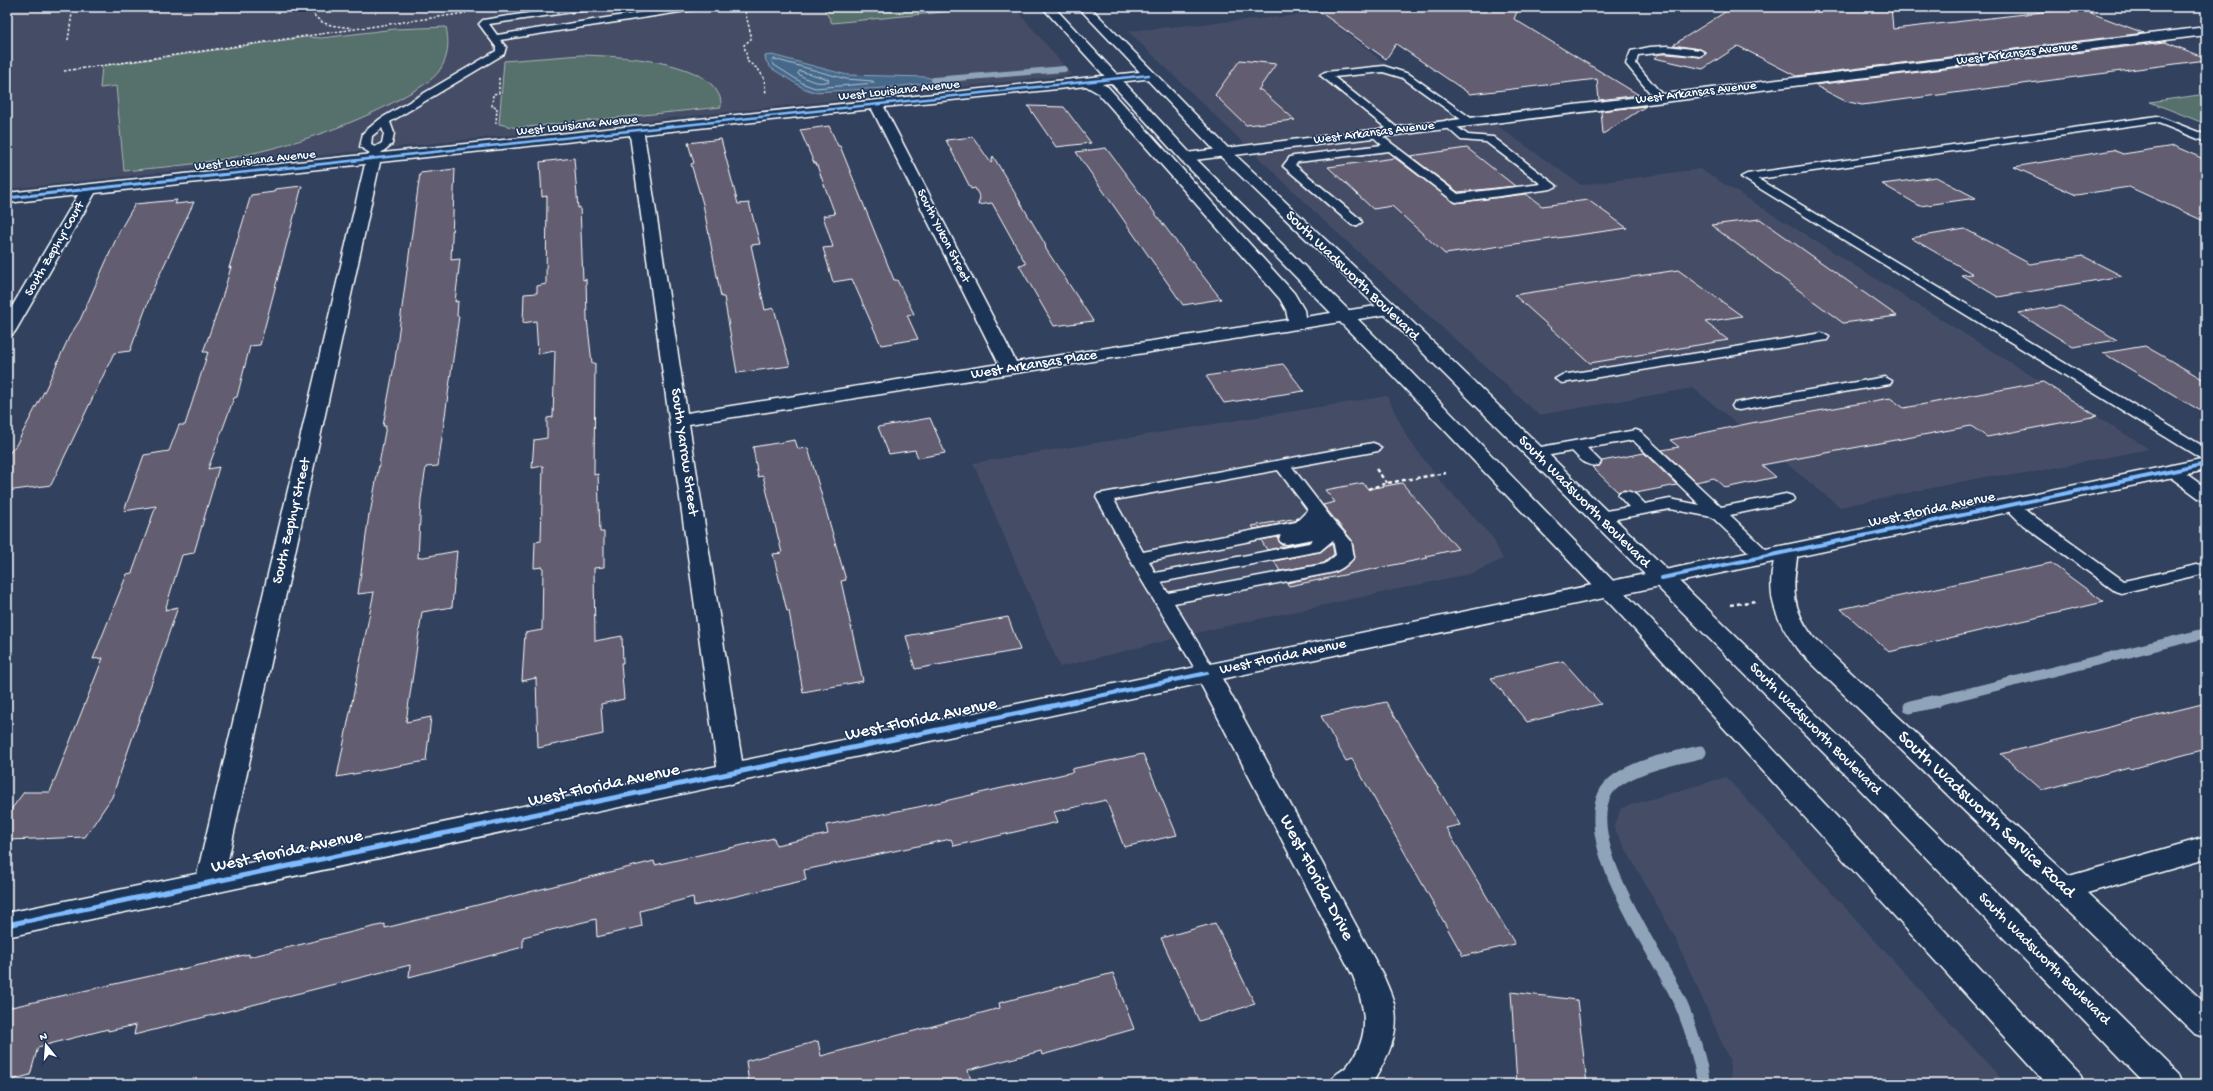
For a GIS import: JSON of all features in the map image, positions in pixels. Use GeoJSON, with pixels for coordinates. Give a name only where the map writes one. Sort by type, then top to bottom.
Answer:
{"type":"FeatureCollection","features":[{"type":"Feature","properties":{"kind":"street"},"geometry":{"type":"LineString","coordinates":[[1048,7],[1186,157],[1344,316],[1607,588],[2068,1084]]}},
{"type":"Feature","properties":{"kind":"street","name":"South Wadsworth Boulevard"},"geometry":{"type":"LineString","coordinates":[[1084,7],[1224,152],[1389,309],[1600,516],[1859,772],[2167,1084]]}},
{"type":"Feature","properties":{"kind":"street","name":"West Arkansas Avenue"},"geometry":{"type":"LineString","coordinates":[[1186,157],[1660,97],[2206,31]]}},
{"type":"Feature","properties":{"kind":"street","name":"West Louisiana Avenue"},"geometry":{"type":"LineString","coordinates":[[7,198],[375,155],[636,130],[1150,75]]}},
{"type":"Feature","properties":{"kind":"street"},"geometry":{"type":"LineString","coordinates":[[1089,82],[1103,90],[1288,296],[1296,310],[1297,324]]}},
{"type":"Feature","properties":{"kind":"street","name":"South Yukon Street"},"geometry":{"type":"LineString","coordinates":[[876,104],[1010,369]]}},
{"type":"Feature","properties":{"kind":"street","name":"South Yarrow Street"},"geometry":{"type":"LineString","coordinates":[[636,130],[731,774]]}},
{"type":"Feature","properties":{"kind":"street","name":"South Zephyr Street"},"geometry":{"type":"LineString","coordinates":[[209,883],[375,155]]}},
{"type":"Feature","properties":{"kind":"street","name":"South Zephyr Court"},"geometry":{"type":"LineString","coordinates":[[7,330],[90,188]]}},
{"type":"Feature","properties":{"kind":"street","name":"West Arkansas Place"},"geometry":{"type":"LineString","coordinates":[[679,420],[1389,309]]}},
{"type":"Feature","properties":{"kind":"street","name":"West Florida Avenue"},"geometry":{"type":"LineString","coordinates":[[7,925],[731,774],[1607,588],[1764,557],[2206,464]]}},
{"type":"Feature","properties":{"kind":"street","name":"South Wadsworth Service Road"},"geometry":{"type":"LineString","coordinates":[[1787,552],[1781,583],[1782,597],[1786,613],[1796,632],[1821,661],[2064,888],[2206,1024]]}},
{"type":"Feature","properties":{"kind":"street","name":"West Florida Drive"},"geometry":{"type":"LineString","coordinates":[[1207,673],[1368,975],[1379,1005],[1380,1031],[1373,1053],[1358,1076],[1346,1084]]}},
{"type":"Feature","properties":{"kind":"street"},"geometry":{"type":"LineString","coordinates":[[2064,888],[2206,848]]}},
{"type":"Feature","properties":{"kind":"lane"},"geometry":{"type":"LineString","coordinates":[[384,121],[389,133],[387,144],[375,155],[364,147],[367,135],[384,121],[501,52],[501,47],[484,24],[486,22],[586,7]]}},
{"type":"Feature","properties":{"kind":"lane"},"geometry":{"type":"LineString","coordinates":[[493,38],[692,7]]}},
{"type":"Feature","properties":{"kind":"lane"},"geometry":{"type":"LineString","coordinates":[[1660,97],[1631,64],[1634,53],[1647,49],[1667,48],[1700,53]]}},
{"type":"Feature","properties":{"kind":"lane"},"geometry":{"type":"LineString","coordinates":[[1378,59],[1494,132],[1489,139]]}},
{"type":"Feature","properties":{"kind":"lane"},"geometry":{"type":"LineString","coordinates":[[1395,130],[1325,75],[1384,69],[1406,76]]}},
{"type":"Feature","properties":{"kind":"lane"},"geometry":{"type":"LineString","coordinates":[[2206,139],[2157,119],[1747,177],[2206,455]]}},
{"type":"Feature","properties":{"kind":"lane"},"geometry":{"type":"LineString","coordinates":[[1374,133],[1456,198],[1551,186],[1489,139],[1465,138],[1447,124]]}},
{"type":"Feature","properties":{"kind":"lane"},"geometry":{"type":"LineString","coordinates":[[1356,222],[1289,166],[1294,159],[1392,147]]}},
{"type":"Feature","properties":{"kind":"lane"},"geometry":{"type":"LineString","coordinates":[[1562,379],[1822,337]]}},
{"type":"Feature","properties":{"kind":"lane"},"geometry":{"type":"LineString","coordinates":[[1739,406],[1885,381]]}},
{"type":"Feature","properties":{"kind":"lane"},"geometry":{"type":"LineString","coordinates":[[1535,453],[1636,435],[1764,557]]}},
{"type":"Feature","properties":{"kind":"lane"},"geometry":{"type":"LineString","coordinates":[[1576,446],[1593,462]]}},
{"type":"Feature","properties":{"kind":"lane"},"geometry":{"type":"LineString","coordinates":[[1207,673],[1150,579],[1104,497],[1373,448]]}},
{"type":"Feature","properties":{"kind":"lane"},"geometry":{"type":"LineString","coordinates":[[1150,579],[1330,568],[1345,557],[1330,526],[1282,464]]}},
{"type":"Feature","properties":{"kind":"lane"},"geometry":{"type":"LineString","coordinates":[[2172,471],[2206,496]]}},
{"type":"Feature","properties":{"kind":"lane"},"geometry":{"type":"LineString","coordinates":[[1626,495],[1640,509]]}},
{"type":"Feature","properties":{"kind":"lane"},"geometry":{"type":"LineString","coordinates":[[1600,516],[1670,504],[1718,513],[1786,499]]}},
{"type":"Feature","properties":{"kind":"lane"},"geometry":{"type":"LineString","coordinates":[[2011,505],[2029,521],[2121,587],[2206,568]]}},
{"type":"Feature","properties":{"kind":"lane"},"geometry":{"type":"LineString","coordinates":[[1150,579],[1302,526],[1330,526]]}},
{"type":"Feature","properties":{"kind":"lane"},"geometry":{"type":"LineString","coordinates":[[1150,579],[1314,547],[1330,526]]}},
{"type":"Feature","properties":{"kind":"path"},"geometry":{"type":"LineString","coordinates":[[68,40],[73,7]]}},
{"type":"Feature","properties":{"kind":"path"},"geometry":{"type":"LineString","coordinates":[[310,7],[313,16],[325,24],[357,28]]}},
{"type":"Feature","properties":{"kind":"path"},"geometry":{"type":"LineString","coordinates":[[744,7],[751,35],[750,39],[744,46],[746,58],[764,78],[767,85],[765,97]]}},
{"type":"Feature","properties":{"kind":"path"},"geometry":{"type":"LineString","coordinates":[[64,71],[473,12]]}},
{"type":"Feature","properties":{"kind":"path"},"geometry":{"type":"LineString","coordinates":[[496,127],[497,107],[492,108],[493,94],[499,93],[498,75]]}},
{"type":"Feature","properties":{"kind":"path"},"geometry":{"type":"LineString","coordinates":[[1368,489],[1387,483],[1446,473]]}},
{"type":"Feature","properties":{"kind":"path"},"geometry":{"type":"LineString","coordinates":[[1731,605],[1757,600]]}},
{"type":"Feature","properties":{"kind":"shaded area"},"geometry":{"type":"Polygon","coordinates":[[[8,7],[1014,7],[1072,75],[7,189],[8,7]]]}},
{"type":"Feature","properties":{"kind":"shaded area"},"geometry":{"type":"Polygon","coordinates":[[[1321,13],[1449,114],[1496,125],[1581,185],[1700,169],[2149,449],[2020,475],[1989,476],[1840,507],[1693,388],[1539,415],[1322,219],[1128,31],[1321,13]]]}},
{"type":"Feature","properties":{"kind":"shaded area"},"geometry":{"type":"Polygon","coordinates":[[[1387,396],[1407,437],[1441,482],[1492,537],[1503,559],[1473,573],[1217,628],[1060,667],[973,463],[1387,396]]]}},
{"type":"Feature","properties":{"kind":"shaded area"},"geometry":{"type":"Polygon","coordinates":[[[1726,777],[2006,1084],[1731,1084],[1729,1059],[1675,937],[1614,828],[1621,808],[1726,777]]]}},
{"type":"Feature","properties":{"kind":"green space"},"geometry":{"type":"Polygon","coordinates":[[[823,7],[962,7],[964,10],[832,23],[823,7]]]}},
{"type":"Feature","properties":{"kind":"green space"},"geometry":{"type":"Polygon","coordinates":[[[446,27],[448,37],[447,53],[444,63],[438,73],[424,85],[359,119],[310,137],[260,152],[179,166],[124,171],[116,86],[100,88],[102,66],[306,37],[322,38],[395,29],[446,27]]]}},
{"type":"Feature","properties":{"kind":"green space"},"geometry":{"type":"Polygon","coordinates":[[[581,55],[657,62],[696,74],[710,83],[720,96],[721,107],[517,128],[499,124],[504,61],[581,55]]]}},
{"type":"Feature","properties":{"kind":"green space"},"geometry":{"type":"Polygon","coordinates":[[[2206,94],[2206,124],[2150,102],[2206,94]]]}},
{"type":"Feature","properties":{"kind":"water"},"geometry":{"type":"Polygon","coordinates":[[[772,55],[847,75],[925,77],[934,79],[934,82],[885,88],[814,92],[803,88],[771,68],[766,61],[765,56],[772,55]]]}},
{"type":"Feature","properties":{"kind":"building"},"geometry":{"type":"Polygon","coordinates":[[[1313,7],[1519,7],[1514,19],[1639,95],[1599,100],[1597,79],[1470,94],[1396,44],[1386,59],[1313,7]]]}},
{"type":"Feature","properties":{"kind":"building"},"geometry":{"type":"Polygon","coordinates":[[[1733,7],[1891,7],[1893,29],[2078,8],[2144,33],[1796,76],[1738,46],[1703,69],[1654,58],[1659,54],[1700,57],[1706,54],[1706,52],[1700,49],[1673,45],[1733,7]]]}},
{"type":"Feature","properties":{"kind":"building"},"geometry":{"type":"Polygon","coordinates":[[[2165,42],[2206,58],[2206,60],[1862,105],[1845,101],[1814,85],[2165,42]]]}},
{"type":"Feature","properties":{"kind":"building"},"geometry":{"type":"Polygon","coordinates":[[[1240,60],[1276,64],[1258,90],[1261,90],[1295,120],[1246,125],[1215,95],[1240,60]]]}},
{"type":"Feature","properties":{"kind":"building"},"geometry":{"type":"Polygon","coordinates":[[[1028,106],[1064,107],[1091,143],[1056,147],[1028,106]]]}},
{"type":"Feature","properties":{"kind":"building"},"geometry":{"type":"Polygon","coordinates":[[[1646,106],[1603,134],[1601,111],[1646,106]]]}},
{"type":"Feature","properties":{"kind":"building"},"geometry":{"type":"Polygon","coordinates":[[[829,126],[838,146],[840,146],[894,280],[897,280],[914,314],[907,315],[918,339],[881,345],[852,279],[833,282],[823,248],[833,247],[823,216],[835,214],[816,163],[814,163],[800,130],[829,126]]]}},
{"type":"Feature","properties":{"kind":"building"},"geometry":{"type":"Polygon","coordinates":[[[973,137],[991,163],[993,156],[1045,244],[1046,249],[1093,321],[1054,326],[1019,265],[1026,264],[992,203],[978,205],[980,198],[975,188],[971,189],[946,140],[973,137]]]}},
{"type":"Feature","properties":{"kind":"building"},"geometry":{"type":"Polygon","coordinates":[[[721,139],[738,204],[749,203],[760,244],[751,245],[765,310],[774,308],[790,366],[737,373],[724,297],[721,297],[703,204],[691,164],[694,163],[688,143],[721,139]]]}},
{"type":"Feature","properties":{"kind":"building"},"geometry":{"type":"Polygon","coordinates":[[[2174,146],[2206,160],[2206,222],[2129,187],[2076,195],[2014,167],[2113,150],[2123,154],[2174,146]]]}},
{"type":"Feature","properties":{"kind":"building"},"geometry":{"type":"Polygon","coordinates":[[[1106,148],[1221,299],[1183,305],[1076,152],[1106,148]]]}},
{"type":"Feature","properties":{"kind":"building"},"geometry":{"type":"Polygon","coordinates":[[[1467,148],[1515,186],[1458,192],[1410,156],[1467,148]]]}},
{"type":"Feature","properties":{"kind":"building"},"geometry":{"type":"Polygon","coordinates":[[[574,158],[578,208],[580,207],[583,280],[586,279],[587,319],[592,363],[595,363],[594,475],[598,474],[600,532],[604,532],[604,567],[594,568],[595,641],[622,636],[623,663],[621,663],[624,699],[601,704],[603,734],[538,748],[536,678],[522,681],[525,633],[542,630],[543,567],[534,568],[535,542],[541,541],[543,466],[532,468],[534,440],[547,438],[547,418],[553,417],[555,351],[538,354],[536,321],[523,323],[524,294],[537,293],[537,286],[546,284],[547,196],[542,197],[540,162],[574,158]]]}},
{"type":"Feature","properties":{"kind":"building"},"geometry":{"type":"Polygon","coordinates":[[[1395,158],[1455,203],[1526,194],[1542,206],[1588,200],[1627,228],[1445,254],[1392,206],[1373,209],[1328,167],[1395,158]]]}},
{"type":"Feature","properties":{"kind":"building"},"geometry":{"type":"Polygon","coordinates":[[[455,169],[451,260],[460,259],[455,302],[458,301],[457,316],[459,316],[438,466],[426,467],[421,499],[418,558],[457,551],[452,607],[422,612],[406,722],[431,717],[426,761],[337,777],[374,592],[358,594],[369,514],[386,426],[383,426],[395,360],[420,173],[455,169]]]}},
{"type":"Feature","properties":{"kind":"building"},"geometry":{"type":"Polygon","coordinates":[[[1936,177],[1976,198],[1920,206],[1882,184],[1936,177]]]}},
{"type":"Feature","properties":{"kind":"building"},"geometry":{"type":"Polygon","coordinates":[[[302,186],[260,345],[250,346],[237,397],[234,398],[208,469],[219,467],[194,553],[182,555],[165,610],[178,607],[112,797],[85,837],[7,840],[7,815],[24,792],[50,792],[103,658],[93,659],[127,574],[132,573],[156,506],[124,511],[144,455],[169,451],[179,425],[185,425],[208,352],[203,352],[221,301],[231,267],[229,268],[251,195],[274,192],[275,189],[302,186]]]}},
{"type":"Feature","properties":{"kind":"building"},"geometry":{"type":"Polygon","coordinates":[[[177,200],[175,204],[194,202],[150,295],[151,294],[130,351],[114,353],[51,485],[7,491],[7,456],[16,445],[46,388],[69,337],[80,320],[120,230],[135,204],[177,200]]]}},
{"type":"Feature","properties":{"kind":"building"},"geometry":{"type":"Polygon","coordinates":[[[1760,219],[1897,316],[1843,323],[1711,225],[1760,219]]]}},
{"type":"Feature","properties":{"kind":"building"},"geometry":{"type":"Polygon","coordinates":[[[1965,229],[2030,264],[2083,256],[2122,276],[1998,297],[1961,275],[1973,274],[1911,238],[1965,229]]]}},
{"type":"Feature","properties":{"kind":"building"},"geometry":{"type":"Polygon","coordinates":[[[1678,270],[1742,316],[1705,322],[1728,340],[1590,363],[1514,295],[1678,270]]]}},
{"type":"Feature","properties":{"kind":"building"},"geometry":{"type":"Polygon","coordinates":[[[2061,306],[2117,340],[2073,347],[2018,313],[2061,306]]]}},
{"type":"Feature","properties":{"kind":"building"},"geometry":{"type":"Polygon","coordinates":[[[2145,346],[2206,381],[2206,414],[2103,353],[2145,346]]]}},
{"type":"Feature","properties":{"kind":"building"},"geometry":{"type":"Polygon","coordinates":[[[1283,364],[1304,391],[1224,403],[1206,376],[1283,364]]]}},
{"type":"Feature","properties":{"kind":"building"},"geometry":{"type":"Polygon","coordinates":[[[2043,382],[2097,416],[1987,437],[1971,426],[1762,465],[1776,477],[1725,488],[1714,478],[1696,482],[1662,450],[1679,447],[1670,440],[1751,423],[1890,398],[1904,408],[2043,382]]]}},
{"type":"Feature","properties":{"kind":"building"},"geometry":{"type":"Polygon","coordinates":[[[930,418],[945,453],[918,458],[915,450],[889,454],[878,427],[930,418]]]}},
{"type":"Feature","properties":{"kind":"building"},"geometry":{"type":"Polygon","coordinates":[[[795,440],[798,449],[808,448],[846,580],[841,581],[863,681],[803,692],[789,611],[787,611],[773,554],[782,553],[763,476],[758,477],[753,447],[795,440]]]}},
{"type":"Feature","properties":{"kind":"building"},"geometry":{"type":"Polygon","coordinates":[[[1644,453],[1677,485],[1636,493],[1624,490],[1618,492],[1592,467],[1599,466],[1602,461],[1644,453]]]}},
{"type":"Feature","properties":{"kind":"building"},"geometry":{"type":"Polygon","coordinates":[[[1363,483],[1368,489],[1402,483],[1458,549],[1426,556],[1428,558],[1289,586],[1287,583],[1337,572],[1355,558],[1352,540],[1323,505],[1335,502],[1325,490],[1363,483]]]}},
{"type":"Feature","properties":{"kind":"building"},"geometry":{"type":"Polygon","coordinates":[[[1298,518],[1295,521],[1254,529],[1252,526],[1298,518]]]}},
{"type":"Feature","properties":{"kind":"building"},"geometry":{"type":"Polygon","coordinates":[[[1278,537],[1280,544],[1287,545],[1308,541],[1267,550],[1261,540],[1278,537]]]}},
{"type":"Feature","properties":{"kind":"building"},"geometry":{"type":"Polygon","coordinates":[[[1332,543],[1334,554],[1324,563],[1280,571],[1274,561],[1320,552],[1332,543]]]}},
{"type":"Feature","properties":{"kind":"building"},"geometry":{"type":"Polygon","coordinates":[[[2051,563],[2104,602],[1889,652],[1841,609],[2051,563]]]}},
{"type":"Feature","properties":{"kind":"building"},"geometry":{"type":"Polygon","coordinates":[[[1008,617],[1020,650],[915,669],[906,636],[1008,617]]]}},
{"type":"Feature","properties":{"kind":"building"},"geometry":{"type":"Polygon","coordinates":[[[1563,661],[1601,704],[1527,722],[1491,678],[1563,661]]]}},
{"type":"Feature","properties":{"kind":"building"},"geometry":{"type":"Polygon","coordinates":[[[1386,702],[1460,825],[1446,828],[1515,944],[1463,956],[1352,759],[1346,761],[1321,716],[1386,702]]]}},
{"type":"Feature","properties":{"kind":"building"},"geometry":{"type":"Polygon","coordinates":[[[2206,703],[2206,749],[2131,769],[2129,767],[2042,790],[2001,754],[2206,703]]]}},
{"type":"Feature","properties":{"kind":"building"},"geometry":{"type":"Polygon","coordinates":[[[1143,754],[1177,835],[1124,847],[1106,800],[1054,812],[1058,822],[954,846],[951,839],[804,870],[806,880],[694,906],[693,897],[640,911],[642,926],[597,937],[596,919],[523,937],[523,947],[409,977],[410,965],[134,1035],[136,1025],[108,1031],[108,1029],[38,1047],[30,1075],[7,1081],[7,1008],[249,954],[249,957],[385,924],[385,928],[654,861],[655,865],[774,838],[776,845],[828,834],[826,825],[918,807],[1073,772],[1071,769],[1143,754]]]}},
{"type":"Feature","properties":{"kind":"building"},"geometry":{"type":"Polygon","coordinates":[[[1215,923],[1255,1004],[1199,1021],[1161,938],[1215,923]]]}},
{"type":"Feature","properties":{"kind":"building"},"geometry":{"type":"Polygon","coordinates":[[[1113,973],[1134,1029],[1042,1055],[1041,1051],[968,1070],[972,1084],[749,1084],[746,1061],[818,1041],[821,1056],[1000,1008],[999,1003],[1113,973]]]}},
{"type":"Feature","properties":{"kind":"building"},"geometry":{"type":"Polygon","coordinates":[[[1511,992],[1577,1000],[1587,1084],[1517,1084],[1511,992]]]}},
{"type":"Feature","properties":{"kind":"waterway"},"geometry":{"type":"LineString","coordinates":[[934,80],[1064,69]]}},
{"type":"Feature","properties":{"kind":"waterway"},"geometry":{"type":"LineString","coordinates":[[1936,701],[2206,633]]}},
{"type":"Feature","properties":{"kind":"waterway"},"geometry":{"type":"LineString","coordinates":[[1910,707],[1936,701]]}},
{"type":"Feature","properties":{"kind":"waterway"},"geometry":{"type":"LineString","coordinates":[[1700,752],[1662,761],[1622,777],[1612,785],[1605,794],[1600,816],[1602,841],[1611,869],[1639,928],[1679,1000],[1694,1041],[1704,1084]]}},
{"type":"Feature","properties":{"kind":"cycle path"},"geometry":{"type":"LineString","coordinates":[[7,198],[1149,75]]}},
{"type":"Feature","properties":{"kind":"cycle path"},"geometry":{"type":"LineString","coordinates":[[1662,578],[2206,464]]}},
{"type":"Feature","properties":{"kind":"cycle path"},"geometry":{"type":"LineString","coordinates":[[7,925],[1207,673]]}}]}
